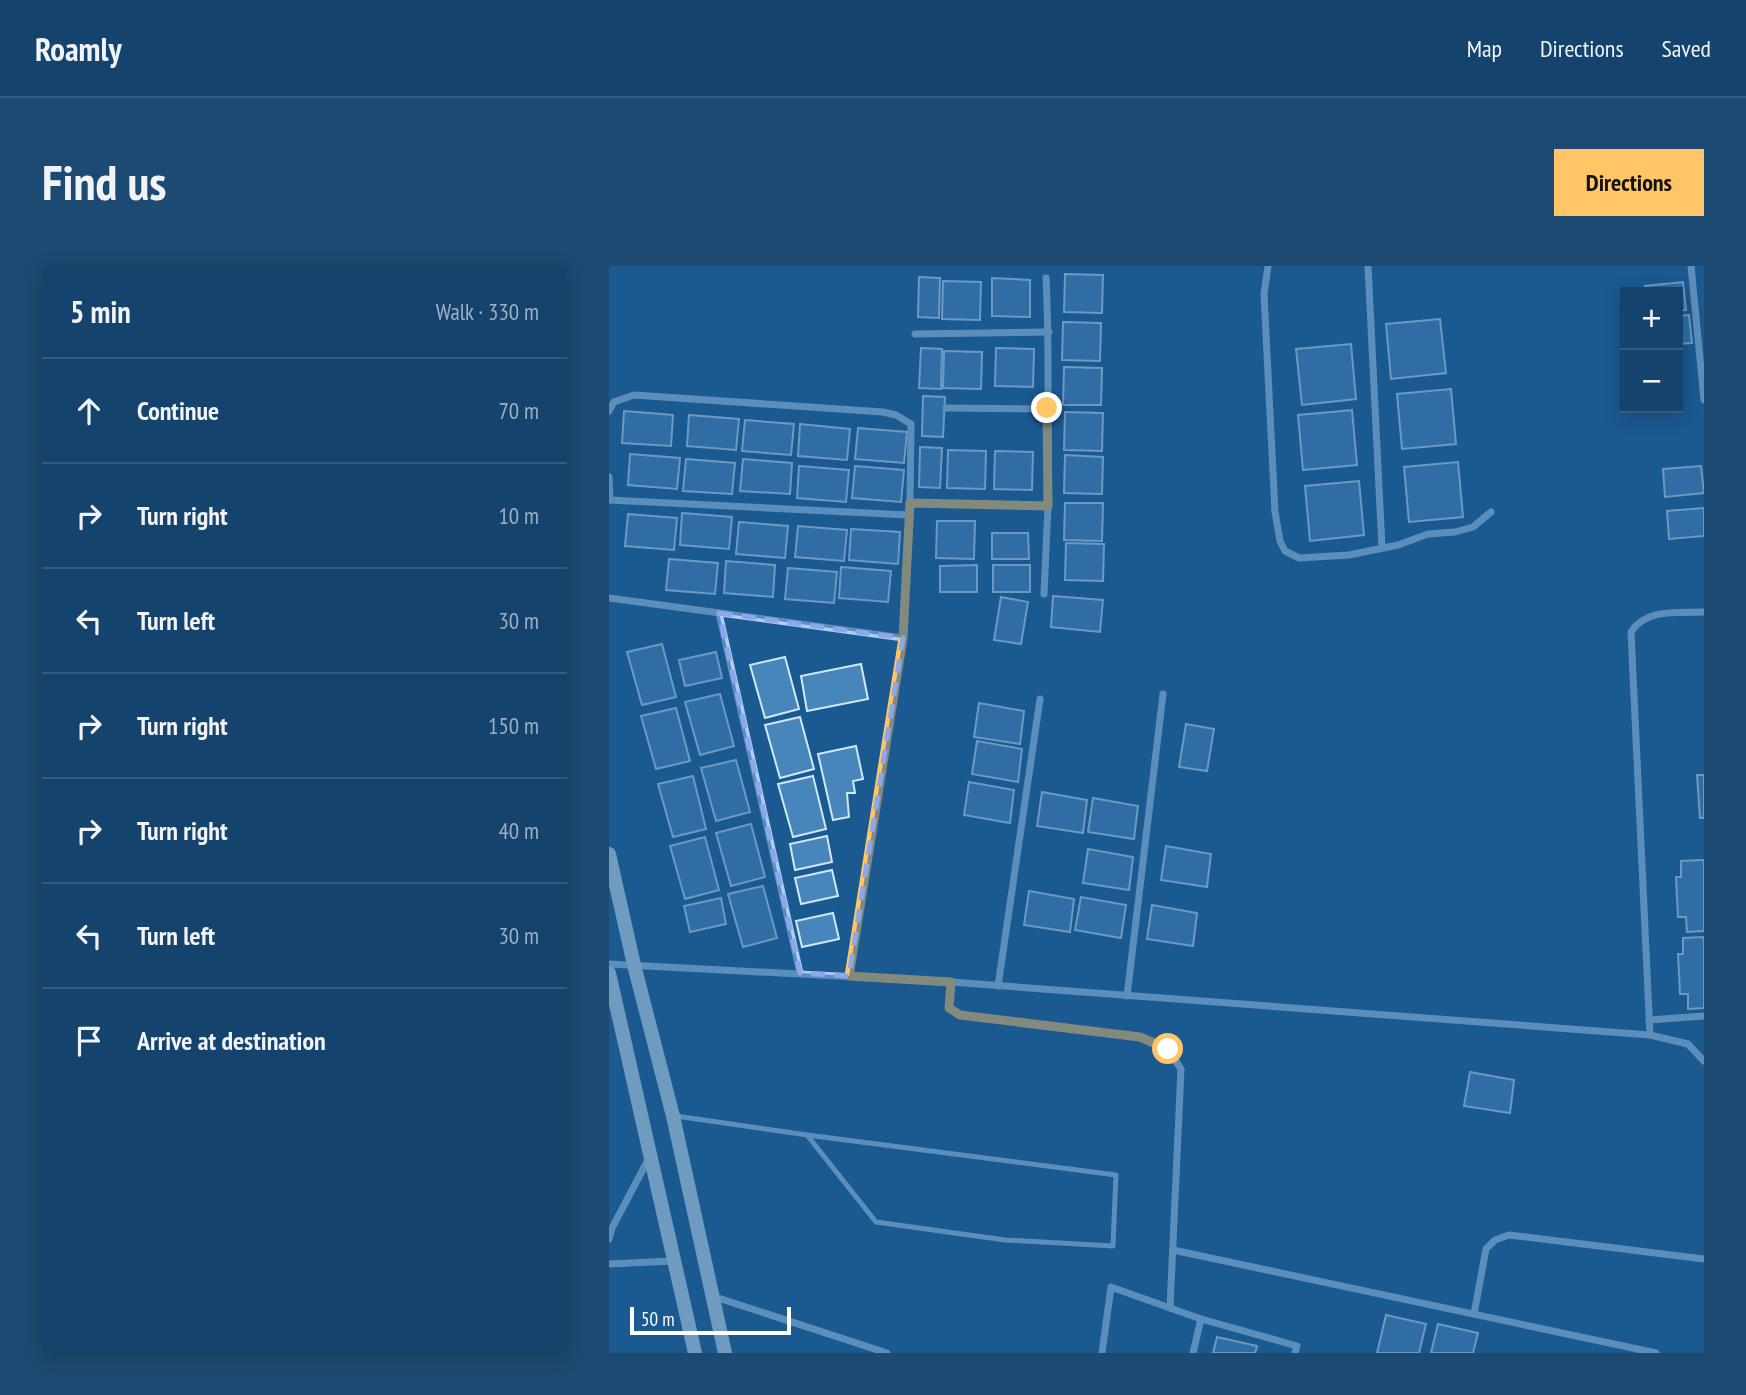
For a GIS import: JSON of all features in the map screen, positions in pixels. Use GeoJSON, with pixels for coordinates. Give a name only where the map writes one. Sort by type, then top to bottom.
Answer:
{"type":"FeatureCollection","features":[{"type":"Feature","properties":{"kind":"street"},"geometry":{"type":"LineString","coordinates":[[1268,266],[1264,293],[1275,512],[1280,541],[1285,551],[1299,558],[1349,555],[1398,545],[1427,534],[1455,533],[1473,527],[1491,512]]}},
{"type":"Feature","properties":{"kind":"street"},"geometry":{"type":"LineString","coordinates":[[1368,266],[1381,548]]}},
{"type":"Feature","properties":{"kind":"street"},"geometry":{"type":"LineString","coordinates":[[1691,266],[1704,400]]}},
{"type":"Feature","properties":{"kind":"street"},"geometry":{"type":"LineString","coordinates":[[1044,594],[1048,506],[1047,278]]}},
{"type":"Feature","properties":{"kind":"street"},"geometry":{"type":"LineString","coordinates":[[915,334],[1049,332]]}},
{"type":"Feature","properties":{"kind":"street"},"geometry":{"type":"LineString","coordinates":[[609,411],[614,402],[634,394],[883,412],[896,415],[911,424],[903,638],[849,976]]}},
{"type":"Feature","properties":{"kind":"street"},"geometry":{"type":"LineString","coordinates":[[946,408],[1047,408]]}},
{"type":"Feature","properties":{"kind":"street"},"geometry":{"type":"LineString","coordinates":[[609,477],[609,500],[908,515]]}},
{"type":"Feature","properties":{"kind":"street"},"geometry":{"type":"LineString","coordinates":[[910,503],[1048,506]]}},
{"type":"Feature","properties":{"kind":"street"},"geometry":{"type":"LineString","coordinates":[[609,598],[903,638]]}},
{"type":"Feature","properties":{"kind":"street"},"geometry":{"type":"LineString","coordinates":[[1650,1035],[1631,632],[1638,621],[1651,615],[1704,612]]}},
{"type":"Feature","properties":{"kind":"street"},"geometry":{"type":"LineString","coordinates":[[719,613],[800,973]]}},
{"type":"Feature","properties":{"kind":"street"},"geometry":{"type":"LineString","coordinates":[[1127,996],[1163,694]]}},
{"type":"Feature","properties":{"kind":"street"},"geometry":{"type":"LineString","coordinates":[[998,986],[1040,699]]}},
{"type":"Feature","properties":{"kind":"street"},"geometry":{"type":"LineString","coordinates":[[609,854],[673,1116],[725,1353]]}},
{"type":"Feature","properties":{"kind":"street"},"geometry":{"type":"LineString","coordinates":[[609,964],[951,982],[1650,1035],[1688,1044],[1704,1061]]}},
{"type":"Feature","properties":{"kind":"street"},"geometry":{"type":"LineString","coordinates":[[609,973],[695,1353]]}},
{"type":"Feature","properties":{"kind":"street"},"geometry":{"type":"LineString","coordinates":[[951,982],[949,1008],[960,1015],[1140,1037],[1168,1049],[1181,1069],[1170,1308]]}},
{"type":"Feature","properties":{"kind":"street"},"geometry":{"type":"LineString","coordinates":[[1649,1020],[1704,1016]]}},
{"type":"Feature","properties":{"kind":"street"},"geometry":{"type":"LineString","coordinates":[[609,1239],[612,1227],[650,1155]]}},
{"type":"Feature","properties":{"kind":"street"},"geometry":{"type":"LineString","coordinates":[[1474,1314],[1486,1249],[1495,1240],[1509,1235],[1704,1259]]}},
{"type":"Feature","properties":{"kind":"street"},"geometry":{"type":"LineString","coordinates":[[1173,1250],[1656,1353]]}},
{"type":"Feature","properties":{"kind":"street"},"geometry":{"type":"LineString","coordinates":[[609,1264],[674,1261]]}},
{"type":"Feature","properties":{"kind":"street"},"geometry":{"type":"LineString","coordinates":[[1102,1353],[1111,1287],[1201,1319],[1297,1346],[1295,1353]]}},
{"type":"Feature","properties":{"kind":"street"},"geometry":{"type":"LineString","coordinates":[[712,1296],[887,1353]]}},
{"type":"Feature","properties":{"kind":"street"},"geometry":{"type":"LineString","coordinates":[[1193,1353],[1201,1319]]}},
{"type":"Feature","properties":{"kind":"lane"},"geometry":{"type":"LineString","coordinates":[[673,1116],[1116,1175],[1113,1247],[1005,1240],[876,1222],[807,1135]]}},
{"type":"Feature","properties":{"kind":"highlighted area"},"geometry":{"type":"Polygon","coordinates":[[[719,613],[903,638],[849,976],[800,973],[719,613]]]}},
{"type":"Feature","properties":{"kind":"building"},"geometry":{"type":"Polygon","coordinates":[[[1065,274],[1103,275],[1102,313],[1064,312],[1065,274]]]}},
{"type":"Feature","properties":{"kind":"building"},"geometry":{"type":"Polygon","coordinates":[[[919,277],[940,278],[939,318],[918,317],[919,277]]]}},
{"type":"Feature","properties":{"kind":"building"},"geometry":{"type":"Polygon","coordinates":[[[992,278],[1030,280],[1030,317],[992,316],[992,278]]]}},
{"type":"Feature","properties":{"kind":"building"},"geometry":{"type":"Polygon","coordinates":[[[943,281],[981,282],[980,320],[942,319],[943,281]]]}},
{"type":"Feature","properties":{"kind":"building"},"geometry":{"type":"Polygon","coordinates":[[[1683,282],[1686,310],[1683,310],[1683,287],[1645,286],[1683,282]]]}},
{"type":"Feature","properties":{"kind":"building"},"geometry":{"type":"Polygon","coordinates":[[[1689,315],[1692,343],[1683,344],[1683,316],[1689,315]]]}},
{"type":"Feature","properties":{"kind":"building"},"geometry":{"type":"Polygon","coordinates":[[[1440,319],[1446,373],[1391,379],[1386,324],[1440,319]]]}},
{"type":"Feature","properties":{"kind":"building"},"geometry":{"type":"Polygon","coordinates":[[[1063,322],[1101,323],[1100,361],[1062,360],[1063,322]]]}},
{"type":"Feature","properties":{"kind":"building"},"geometry":{"type":"Polygon","coordinates":[[[1351,344],[1356,399],[1302,405],[1296,349],[1351,344]]]}},
{"type":"Feature","properties":{"kind":"building"},"geometry":{"type":"Polygon","coordinates":[[[921,348],[942,349],[941,389],[919,388],[921,348]]]}},
{"type":"Feature","properties":{"kind":"building"},"geometry":{"type":"Polygon","coordinates":[[[996,348],[1034,349],[1033,387],[995,386],[996,348]]]}},
{"type":"Feature","properties":{"kind":"building"},"geometry":{"type":"Polygon","coordinates":[[[944,351],[982,352],[981,389],[943,388],[944,351]]]}},
{"type":"Feature","properties":{"kind":"building"},"geometry":{"type":"Polygon","coordinates":[[[1064,367],[1102,368],[1101,405],[1063,405],[1064,367]]]}},
{"type":"Feature","properties":{"kind":"building"},"geometry":{"type":"Polygon","coordinates":[[[1451,389],[1456,444],[1402,449],[1397,394],[1451,389]]]}},
{"type":"Feature","properties":{"kind":"building"},"geometry":{"type":"Polygon","coordinates":[[[923,396],[945,397],[943,437],[922,436],[923,396]]]}},
{"type":"Feature","properties":{"kind":"building"},"geometry":{"type":"Polygon","coordinates":[[[1352,410],[1357,465],[1303,470],[1298,415],[1352,410]]]}},
{"type":"Feature","properties":{"kind":"building"},"geometry":{"type":"Polygon","coordinates":[[[624,411],[673,415],[671,446],[622,443],[624,411]]]}},
{"type":"Feature","properties":{"kind":"building"},"geometry":{"type":"Polygon","coordinates":[[[1065,412],[1103,413],[1102,451],[1064,450],[1065,412]]]}},
{"type":"Feature","properties":{"kind":"building"},"geometry":{"type":"Polygon","coordinates":[[[689,415],[739,419],[736,450],[687,446],[689,415]]]}},
{"type":"Feature","properties":{"kind":"building"},"geometry":{"type":"Polygon","coordinates":[[[745,420],[794,424],[791,455],[742,451],[745,420]]]}},
{"type":"Feature","properties":{"kind":"building"},"geometry":{"type":"Polygon","coordinates":[[[800,424],[850,429],[847,460],[798,456],[800,424]]]}},
{"type":"Feature","properties":{"kind":"building"},"geometry":{"type":"Polygon","coordinates":[[[858,428],[907,432],[904,463],[855,459],[858,428]]]}},
{"type":"Feature","properties":{"kind":"building"},"geometry":{"type":"Polygon","coordinates":[[[920,447],[942,448],[940,488],[919,487],[920,447]]]}},
{"type":"Feature","properties":{"kind":"building"},"geometry":{"type":"Polygon","coordinates":[[[948,450],[986,451],[985,489],[947,488],[948,450]]]}},
{"type":"Feature","properties":{"kind":"building"},"geometry":{"type":"Polygon","coordinates":[[[995,451],[1033,452],[1032,490],[994,489],[995,451]]]}},
{"type":"Feature","properties":{"kind":"building"},"geometry":{"type":"Polygon","coordinates":[[[630,454],[680,458],[677,489],[628,485],[630,454]]]}},
{"type":"Feature","properties":{"kind":"building"},"geometry":{"type":"Polygon","coordinates":[[[1065,455],[1103,457],[1102,494],[1064,493],[1065,455]]]}},
{"type":"Feature","properties":{"kind":"building"},"geometry":{"type":"Polygon","coordinates":[[[686,459],[735,463],[732,494],[683,491],[686,459]]]}},
{"type":"Feature","properties":{"kind":"building"},"geometry":{"type":"Polygon","coordinates":[[[743,459],[792,463],[790,494],[740,491],[743,459]]]}},
{"type":"Feature","properties":{"kind":"building"},"geometry":{"type":"Polygon","coordinates":[[[1458,462],[1463,517],[1409,522],[1404,467],[1458,462]]]}},
{"type":"Feature","properties":{"kind":"building"},"geometry":{"type":"Polygon","coordinates":[[[799,466],[849,470],[846,502],[797,498],[799,466]]]}},
{"type":"Feature","properties":{"kind":"building"},"geometry":{"type":"Polygon","coordinates":[[[855,466],[904,470],[901,502],[852,498],[855,466]]]}},
{"type":"Feature","properties":{"kind":"building"},"geometry":{"type":"Polygon","coordinates":[[[1701,466],[1704,493],[1665,497],[1663,469],[1701,466]]]}},
{"type":"Feature","properties":{"kind":"building"},"geometry":{"type":"Polygon","coordinates":[[[1359,481],[1364,535],[1310,541],[1305,486],[1359,481]]]}},
{"type":"Feature","properties":{"kind":"building"},"geometry":{"type":"Polygon","coordinates":[[[1065,503],[1103,503],[1102,541],[1064,540],[1065,503]]]}},
{"type":"Feature","properties":{"kind":"building"},"geometry":{"type":"Polygon","coordinates":[[[1704,508],[1704,536],[1669,539],[1667,511],[1704,508]]]}},
{"type":"Feature","properties":{"kind":"building"},"geometry":{"type":"Polygon","coordinates":[[[682,513],[732,517],[729,549],[680,545],[682,513]]]}},
{"type":"Feature","properties":{"kind":"building"},"geometry":{"type":"Polygon","coordinates":[[[628,514],[677,518],[674,550],[625,546],[628,514]]]}},
{"type":"Feature","properties":{"kind":"building"},"geometry":{"type":"Polygon","coordinates":[[[937,521],[975,521],[974,559],[936,558],[937,521]]]}},
{"type":"Feature","properties":{"kind":"building"},"geometry":{"type":"Polygon","coordinates":[[[739,522],[788,526],[785,558],[736,554],[739,522]]]}},
{"type":"Feature","properties":{"kind":"building"},"geometry":{"type":"Polygon","coordinates":[[[798,526],[847,530],[844,561],[795,557],[798,526]]]}},
{"type":"Feature","properties":{"kind":"building"},"geometry":{"type":"Polygon","coordinates":[[[851,529],[900,532],[898,564],[849,560],[851,529]]]}},
{"type":"Feature","properties":{"kind":"building"},"geometry":{"type":"Polygon","coordinates":[[[992,533],[1028,533],[1029,559],[992,559],[992,533]]]}},
{"type":"Feature","properties":{"kind":"building"},"geometry":{"type":"Polygon","coordinates":[[[1066,543],[1104,544],[1103,581],[1065,580],[1066,543]]]}},
{"type":"Feature","properties":{"kind":"building"},"geometry":{"type":"Polygon","coordinates":[[[669,559],[718,563],[715,594],[666,590],[669,559]]]}},
{"type":"Feature","properties":{"kind":"building"},"geometry":{"type":"Polygon","coordinates":[[[726,561],[775,565],[773,597],[724,593],[726,561]]]}},
{"type":"Feature","properties":{"kind":"building"},"geometry":{"type":"Polygon","coordinates":[[[977,565],[977,592],[940,592],[940,566],[977,565]]]}},
{"type":"Feature","properties":{"kind":"building"},"geometry":{"type":"Polygon","coordinates":[[[993,565],[1030,565],[1030,592],[993,592],[993,565]]]}},
{"type":"Feature","properties":{"kind":"building"},"geometry":{"type":"Polygon","coordinates":[[[841,567],[891,571],[888,602],[839,598],[841,567]]]}},
{"type":"Feature","properties":{"kind":"building"},"geometry":{"type":"Polygon","coordinates":[[[788,568],[837,572],[834,603],[785,599],[788,568]]]}},
{"type":"Feature","properties":{"kind":"building"},"geometry":{"type":"Polygon","coordinates":[[[1053,596],[1103,600],[1100,632],[1051,627],[1053,596]]]}},
{"type":"Feature","properties":{"kind":"building"},"geometry":{"type":"Polygon","coordinates":[[[1001,597],[1028,602],[1021,644],[994,640],[1001,597]]]}},
{"type":"Feature","properties":{"kind":"building"},"geometry":{"type":"Polygon","coordinates":[[[662,644],[676,697],[642,705],[627,652],[662,644]]]}},
{"type":"Feature","properties":{"kind":"building"},"geometry":{"type":"Polygon","coordinates":[[[716,652],[722,678],[685,686],[679,660],[716,652]]]}},
{"type":"Feature","properties":{"kind":"building"},"geometry":{"type":"Polygon","coordinates":[[[785,657],[799,709],[765,718],[750,665],[785,657]]]}},
{"type":"Feature","properties":{"kind":"building"},"geometry":{"type":"Polygon","coordinates":[[[861,664],[868,699],[807,711],[801,676],[861,664]]]}},
{"type":"Feature","properties":{"kind":"building"},"geometry":{"type":"Polygon","coordinates":[[[720,694],[734,746],[700,755],[685,702],[720,694]]]}},
{"type":"Feature","properties":{"kind":"building"},"geometry":{"type":"Polygon","coordinates":[[[979,703],[1024,711],[1020,744],[974,737],[979,703]]]}},
{"type":"Feature","properties":{"kind":"building"},"geometry":{"type":"Polygon","coordinates":[[[676,708],[690,761],[656,769],[641,716],[676,708]]]}},
{"type":"Feature","properties":{"kind":"building"},"geometry":{"type":"Polygon","coordinates":[[[800,717],[814,769],[780,778],[765,725],[800,717]]]}},
{"type":"Feature","properties":{"kind":"building"},"geometry":{"type":"Polygon","coordinates":[[[1186,724],[1214,729],[1207,771],[1179,767],[1186,724]]]}},
{"type":"Feature","properties":{"kind":"building"},"geometry":{"type":"Polygon","coordinates":[[[977,741],[1022,749],[1018,782],[972,774],[977,741]]]}},
{"type":"Feature","properties":{"kind":"building"},"geometry":{"type":"Polygon","coordinates":[[[856,746],[863,779],[853,781],[855,793],[847,793],[849,817],[833,820],[818,754],[856,746]]]}},
{"type":"Feature","properties":{"kind":"building"},"geometry":{"type":"Polygon","coordinates":[[[736,760],[750,812],[716,821],[701,768],[736,760]]]}},
{"type":"Feature","properties":{"kind":"building"},"geometry":{"type":"Polygon","coordinates":[[[1697,775],[1704,775],[1704,818],[1700,818],[1697,775]]]}},
{"type":"Feature","properties":{"kind":"building"},"geometry":{"type":"Polygon","coordinates":[[[693,776],[706,829],[673,837],[658,784],[693,776]]]}},
{"type":"Feature","properties":{"kind":"building"},"geometry":{"type":"Polygon","coordinates":[[[813,776],[826,829],[793,837],[778,784],[813,776]]]}},
{"type":"Feature","properties":{"kind":"building"},"geometry":{"type":"Polygon","coordinates":[[[969,782],[1014,790],[1010,823],[964,815],[969,782]]]}},
{"type":"Feature","properties":{"kind":"building"},"geometry":{"type":"Polygon","coordinates":[[[1042,792],[1087,800],[1083,833],[1037,826],[1042,792]]]}},
{"type":"Feature","properties":{"kind":"building"},"geometry":{"type":"Polygon","coordinates":[[[1093,798],[1138,806],[1134,839],[1088,832],[1093,798]]]}},
{"type":"Feature","properties":{"kind":"building"},"geometry":{"type":"Polygon","coordinates":[[[751,824],[765,877],[731,886],[716,833],[751,824]]]}},
{"type":"Feature","properties":{"kind":"building"},"geometry":{"type":"Polygon","coordinates":[[[827,836],[832,862],[795,870],[790,844],[827,836]]]}},
{"type":"Feature","properties":{"kind":"building"},"geometry":{"type":"Polygon","coordinates":[[[705,837],[719,890],[685,899],[670,846],[705,837]]]}},
{"type":"Feature","properties":{"kind":"building"},"geometry":{"type":"Polygon","coordinates":[[[1166,846],[1211,854],[1207,887],[1161,880],[1166,846]]]}},
{"type":"Feature","properties":{"kind":"building"},"geometry":{"type":"Polygon","coordinates":[[[1088,849],[1133,857],[1129,890],[1083,883],[1088,849]]]}},
{"type":"Feature","properties":{"kind":"building"},"geometry":{"type":"Polygon","coordinates":[[[1704,860],[1704,931],[1687,932],[1686,917],[1678,917],[1676,877],[1681,877],[1681,861],[1704,860]]]}},
{"type":"Feature","properties":{"kind":"building"},"geometry":{"type":"Polygon","coordinates":[[[832,870],[838,896],[801,904],[795,878],[832,870]]]}},
{"type":"Feature","properties":{"kind":"building"},"geometry":{"type":"Polygon","coordinates":[[[763,886],[777,938],[743,947],[728,894],[763,886]]]}},
{"type":"Feature","properties":{"kind":"building"},"geometry":{"type":"Polygon","coordinates":[[[1029,891],[1074,899],[1070,932],[1024,925],[1029,891]]]}},
{"type":"Feature","properties":{"kind":"building"},"geometry":{"type":"Polygon","coordinates":[[[1081,897],[1126,905],[1121,938],[1075,930],[1081,897]]]}},
{"type":"Feature","properties":{"kind":"building"},"geometry":{"type":"Polygon","coordinates":[[[721,898],[726,924],[690,932],[684,906],[721,898]]]}},
{"type":"Feature","properties":{"kind":"building"},"geometry":{"type":"Polygon","coordinates":[[[1152,905],[1197,913],[1193,946],[1147,939],[1152,905]]]}},
{"type":"Feature","properties":{"kind":"building"},"geometry":{"type":"Polygon","coordinates":[[[833,913],[839,939],[802,947],[796,921],[833,913]]]}},
{"type":"Feature","properties":{"kind":"building"},"geometry":{"type":"Polygon","coordinates":[[[1704,937],[1704,1008],[1688,1009],[1688,994],[1680,994],[1678,954],[1683,954],[1683,938],[1704,937]]]}},
{"type":"Feature","properties":{"kind":"building"},"geometry":{"type":"Polygon","coordinates":[[[1470,1072],[1514,1080],[1510,1113],[1464,1106],[1470,1072]]]}},
{"type":"Feature","properties":{"kind":"building"},"geometry":{"type":"Polygon","coordinates":[[[1386,1315],[1426,1324],[1419,1353],[1377,1353],[1386,1315]]]}},
{"type":"Feature","properties":{"kind":"building"},"geometry":{"type":"Polygon","coordinates":[[[1438,1324],[1478,1333],[1473,1353],[1431,1353],[1438,1324]]]}},
{"type":"Feature","properties":{"kind":"building"},"geometry":{"type":"Polygon","coordinates":[[[1217,1337],[1257,1346],[1255,1353],[1213,1353],[1217,1337]]]}},
{"type":"Feature","properties":{"kind":"route"},"geometry":{"type":"LineString","coordinates":[[1047,408],[1048,506],[910,503],[903,638],[849,976],[951,982],[949,1008],[960,1015],[1140,1037],[1168,1049]]}}]}
